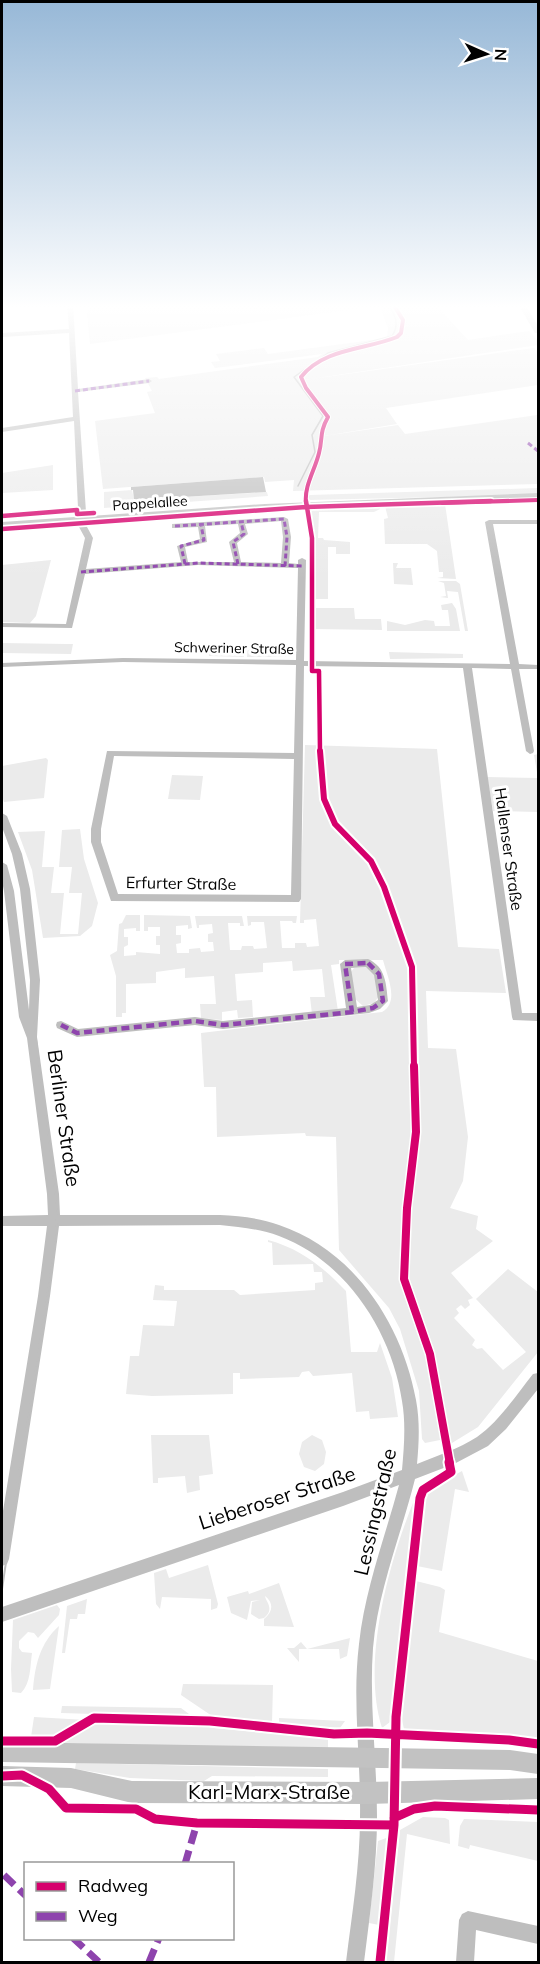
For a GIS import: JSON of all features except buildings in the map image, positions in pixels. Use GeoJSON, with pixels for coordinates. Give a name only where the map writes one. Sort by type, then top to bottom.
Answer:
{"type":"FeatureCollection","features":[{"type":"Feature","properties":{"kind":"street"},"geometry":{"type":"LineString","coordinates":[[2,625],[69,626],[88,538],[83,527],[75,396]]}},
{"type":"Feature","properties":{"kind":"street"},"geometry":{"type":"LineString","coordinates":[[2,430],[76,419]]}},
{"type":"Feature","properties":{"kind":"street","name":"Pappelallee"},"geometry":{"type":"LineString","coordinates":[[2,516],[82,515],[538,496]]}},
{"type":"Feature","properties":{"kind":"street","name":"Pappelallee"},"geometry":{"type":"LineString","coordinates":[[2,525],[82,515]]}},
{"type":"Feature","properties":{"kind":"street"},"geometry":{"type":"LineString","coordinates":[[81,572],[185,564],[285,566],[287,537],[284,519],[175,526]]}},
{"type":"Feature","properties":{"kind":"street"},"geometry":{"type":"LineString","coordinates":[[238,564],[233,542],[244,534],[241,522]]}},
{"type":"Feature","properties":{"kind":"street"},"geometry":{"type":"LineString","coordinates":[[530,751],[489,522],[538,522]]}},
{"type":"Feature","properties":{"kind":"street"},"geometry":{"type":"LineString","coordinates":[[185,564],[181,546],[204,540],[201,525]]}},
{"type":"Feature","properties":{"kind":"street","name":"Erfurter Straße"},"geometry":{"type":"LineString","coordinates":[[285,566],[302,563],[296,899],[114,898],[96,842],[96,829],[110,753],[297,756]]}},
{"type":"Feature","properties":{"kind":"street","name":"Schweriner Straße"},"geometry":{"type":"LineString","coordinates":[[2,665],[113,660],[538,667]]}},
{"type":"Feature","properties":{"kind":"street","name":"Hallenser Straße"},"geometry":{"type":"LineString","coordinates":[[467,665],[518,1017],[538,1017]]}},
{"type":"Feature","properties":{"kind":"street","name":"Berliner Straße"},"geometry":{"type":"LineString","coordinates":[[2,816],[17,854],[25,890],[35,980],[32,1038],[53,1194],[54,1220],[44,1296],[6,1509],[2,1559]]}},
{"type":"Feature","properties":{"kind":"street","name":"Berliner Straße"},"geometry":{"type":"LineString","coordinates":[[2,865],[24,1017],[32,1038]]}},
{"type":"Feature","properties":{"kind":"street"},"geometry":{"type":"LineString","coordinates":[[5,891],[25,890]]}},
{"type":"Feature","properties":{"kind":"street","name":"Berliner Straße"},"geometry":{"type":"LineString","coordinates":[[61,1025],[76,1033],[195,1021],[223,1025],[352,1012],[376,1006],[383,1001],[379,974],[368,963],[345,964],[352,1012]]}},
{"type":"Feature","properties":{"kind":"street","name":"Lessingstraße"},"geometry":{"type":"LineString","coordinates":[[2,1221],[220,1220],[250,1222],[285,1232],[314,1246],[346,1274],[376,1312],[394,1341],[411,1411],[413,1442],[409,1475],[385,1559],[366,1645],[368,1841],[355,1962]]}},
{"type":"Feature","properties":{"kind":"street","name":"Lieberoser Straße"},"geometry":{"type":"LineString","coordinates":[[2,1615],[409,1475],[483,1441],[501,1424],[538,1379]]}},
{"type":"Feature","properties":{"kind":"street","name":"Karl-Marx-Straße"},"geometry":{"type":"LineString","coordinates":[[2,1752],[510,1760],[538,1764]]}},
{"type":"Feature","properties":{"kind":"street","name":"Karl-Marx-Straße"},"geometry":{"type":"LineString","coordinates":[[2,1776],[71,1778],[132,1792],[368,1793],[538,1789]]}},
{"type":"Feature","properties":{"kind":"street"},"geometry":{"type":"LineString","coordinates":[[465,1962],[468,1920],[538,1935]]}},
{"type":"Feature","properties":{"kind":"shaded area"},"geometry":{"type":"Polygon","coordinates":[[[148,396],[468,396],[386,408],[397,424],[324,436],[398,425],[405,434],[537,415],[538,484],[293,491],[294,480],[265,482],[264,477],[103,489],[95,421],[155,413],[148,396]]]}},
{"type":"Feature","properties":{"kind":"shaded area"},"geometry":{"type":"Polygon","coordinates":[[[53,465],[53,490],[2,493],[2,473],[53,465]]]}},
{"type":"Feature","properties":{"kind":"shaded area"},"geometry":{"type":"Polygon","coordinates":[[[263,477],[266,492],[134,500],[133,490],[131,490],[131,487],[263,477]]]}},
{"type":"Feature","properties":{"kind":"shaded area"},"geometry":{"type":"Polygon","coordinates":[[[538,488],[538,495],[308,500],[306,497],[310,495],[538,488]]]}},
{"type":"Feature","properties":{"kind":"shaded area"},"geometry":{"type":"Polygon","coordinates":[[[132,490],[134,500],[267,492],[268,496],[104,508],[104,492],[132,490]]]}},
{"type":"Feature","properties":{"kind":"shaded area"},"geometry":{"type":"Polygon","coordinates":[[[445,504],[456,579],[437,578],[443,577],[443,572],[439,572],[437,551],[427,544],[385,544],[384,519],[388,518],[385,506],[445,504]]]}},
{"type":"Feature","properties":{"kind":"shaded area"},"geometry":{"type":"Polygon","coordinates":[[[380,506],[380,509],[374,512],[319,512],[318,538],[350,542],[350,554],[336,554],[336,547],[328,547],[328,599],[315,599],[314,534],[309,509],[380,506]]]}},
{"type":"Feature","properties":{"kind":"shaded area"},"geometry":{"type":"Polygon","coordinates":[[[51,560],[36,616],[30,623],[2,622],[2,565],[51,560]]]}},
{"type":"Feature","properties":{"kind":"shaded area"},"geometry":{"type":"Polygon","coordinates":[[[393,563],[398,563],[396,568],[411,568],[413,585],[394,584],[393,563]]]}},
{"type":"Feature","properties":{"kind":"shaded area"},"geometry":{"type":"Polygon","coordinates":[[[438,581],[456,581],[460,584],[468,631],[465,631],[458,592],[447,591],[448,598],[440,597],[446,596],[444,583],[438,581]]]}},
{"type":"Feature","properties":{"kind":"shaded area"},"geometry":{"type":"Polygon","coordinates":[[[452,603],[456,609],[460,631],[387,631],[387,621],[405,625],[425,620],[434,621],[435,626],[450,626],[448,610],[442,610],[441,605],[452,603]]]}},
{"type":"Feature","properties":{"kind":"shaded area"},"geometry":{"type":"Polygon","coordinates":[[[314,608],[354,608],[355,619],[381,619],[382,630],[314,629],[314,608]]]}},
{"type":"Feature","properties":{"kind":"shaded area"},"geometry":{"type":"Polygon","coordinates":[[[2,643],[73,644],[71,654],[2,653],[2,643]]]}},
{"type":"Feature","properties":{"kind":"shaded area"},"geometry":{"type":"Polygon","coordinates":[[[210,645],[245,645],[244,657],[209,656],[210,645]]]}},
{"type":"Feature","properties":{"kind":"shaded area"},"geometry":{"type":"Polygon","coordinates":[[[248,645],[284,646],[287,648],[286,657],[247,657],[248,645]]]}},
{"type":"Feature","properties":{"kind":"shaded area"},"geometry":{"type":"Polygon","coordinates":[[[389,652],[463,654],[463,658],[390,659],[389,652]]]}},
{"type":"Feature","properties":{"kind":"shaded area"},"geometry":{"type":"Polygon","coordinates":[[[305,745],[437,749],[458,947],[499,949],[506,993],[426,991],[428,1048],[456,1049],[468,1137],[463,1181],[450,1208],[478,1216],[476,1229],[493,1241],[451,1273],[473,1298],[468,1300],[470,1305],[465,1309],[461,1305],[456,1309],[459,1313],[454,1318],[475,1340],[472,1345],[477,1349],[482,1348],[503,1370],[526,1352],[476,1299],[508,1269],[538,1292],[538,1352],[478,1427],[452,1443],[440,1440],[425,1443],[422,1439],[419,1391],[400,1329],[389,1308],[339,1250],[336,1137],[306,1136],[305,1133],[217,1137],[216,1087],[204,1087],[201,1033],[382,1012],[387,1008],[391,995],[383,960],[339,960],[339,964],[331,965],[338,1011],[312,1014],[310,997],[325,997],[322,969],[293,971],[292,961],[263,963],[263,972],[235,974],[237,1001],[252,1000],[253,1017],[238,1018],[237,1010],[222,1012],[222,1020],[201,1018],[200,1004],[216,1004],[214,976],[185,978],[185,968],[156,972],[156,983],[126,984],[126,1013],[122,1013],[122,1017],[116,1017],[116,976],[110,955],[117,951],[119,924],[126,915],[140,915],[140,931],[136,931],[136,928],[124,929],[124,937],[128,937],[128,945],[124,947],[124,956],[136,955],[136,952],[160,954],[160,945],[156,945],[156,936],[160,936],[160,927],[148,927],[148,931],[144,931],[144,915],[190,916],[192,928],[188,929],[188,925],[176,926],[176,935],[181,935],[181,943],[176,944],[177,953],[189,953],[189,949],[200,948],[201,952],[214,951],[213,942],[208,942],[208,934],[213,933],[212,924],[199,925],[197,928],[195,916],[242,916],[244,926],[240,926],[240,923],[228,923],[230,950],[241,950],[242,946],[253,946],[254,949],[267,948],[264,922],[251,922],[248,926],[247,916],[297,916],[296,923],[280,921],[282,948],[295,948],[295,943],[306,943],[307,947],[319,946],[316,919],[304,920],[304,923],[300,923],[305,745]]]}},
{"type":"Feature","properties":{"kind":"shaded area"},"geometry":{"type":"Polygon","coordinates":[[[538,754],[538,778],[534,755],[538,754]]]}},
{"type":"Feature","properties":{"kind":"shaded area"},"geometry":{"type":"Polygon","coordinates":[[[46,758],[48,760],[44,798],[4,802],[2,766],[46,758]]]}},
{"type":"Feature","properties":{"kind":"shaded area"},"geometry":{"type":"Polygon","coordinates":[[[172,775],[203,776],[200,800],[168,799],[172,775]]]}},
{"type":"Feature","properties":{"kind":"shaded area"},"geometry":{"type":"Polygon","coordinates":[[[487,777],[538,778],[538,812],[493,811],[487,777]]]}},
{"type":"Feature","properties":{"kind":"shaded area"},"geometry":{"type":"Polygon","coordinates":[[[80,829],[84,859],[98,903],[92,926],[80,936],[43,938],[32,870],[18,832],[45,831],[42,867],[54,867],[51,893],[64,893],[60,934],[78,934],[82,893],[69,893],[72,867],[59,867],[62,830],[80,829]]]}},
{"type":"Feature","properties":{"kind":"shaded area"},"geometry":{"type":"Polygon","coordinates":[[[368,967],[374,973],[379,996],[374,1003],[363,1006],[354,998],[351,972],[354,968],[368,967]]]}},
{"type":"Feature","properties":{"kind":"shaded area"},"geometry":{"type":"Polygon","coordinates":[[[268,1240],[291,1248],[311,1260],[346,1291],[351,1352],[377,1352],[380,1343],[392,1378],[398,1417],[370,1419],[369,1411],[356,1412],[352,1373],[313,1376],[309,1371],[302,1372],[299,1377],[240,1379],[240,1373],[233,1373],[233,1394],[152,1396],[126,1394],[130,1356],[139,1356],[143,1325],[174,1326],[177,1301],[153,1300],[155,1285],[164,1286],[164,1290],[234,1290],[240,1295],[315,1290],[315,1283],[323,1282],[322,1272],[314,1272],[313,1264],[273,1265],[272,1243],[268,1240]]]}},
{"type":"Feature","properties":{"kind":"shaded area"},"geometry":{"type":"Polygon","coordinates":[[[151,1435],[209,1435],[213,1474],[199,1476],[200,1490],[187,1493],[185,1476],[158,1478],[158,1483],[153,1483],[151,1435]]]}},
{"type":"Feature","properties":{"kind":"shaded area"},"geometry":{"type":"Polygon","coordinates":[[[312,1435],[322,1440],[326,1452],[324,1464],[315,1471],[304,1467],[299,1454],[302,1442],[312,1435]]]}},
{"type":"Feature","properties":{"kind":"shaded area"},"geometry":{"type":"Polygon","coordinates":[[[462,1471],[469,1492],[455,1489],[442,1571],[417,1566],[425,1498],[434,1486],[462,1471]]]}},
{"type":"Feature","properties":{"kind":"shaded area"},"geometry":{"type":"Polygon","coordinates":[[[415,1498],[390,1722],[382,1728],[376,1702],[376,1643],[396,1551],[415,1498]]]}},
{"type":"Feature","properties":{"kind":"shaded area"},"geometry":{"type":"Polygon","coordinates":[[[208,1565],[217,1608],[211,1610],[211,1599],[162,1597],[160,1609],[156,1604],[154,1573],[166,1569],[169,1578],[208,1565]]]}},
{"type":"Feature","properties":{"kind":"shaded area"},"geometry":{"type":"Polygon","coordinates":[[[416,1581],[445,1590],[439,1632],[538,1661],[538,1739],[410,1732],[404,1729],[401,1716],[416,1581]]]}},
{"type":"Feature","properties":{"kind":"shaded area"},"geometry":{"type":"Polygon","coordinates":[[[279,1583],[294,1627],[264,1626],[264,1619],[269,1613],[271,1607],[265,1596],[269,1612],[264,1618],[259,1619],[251,1614],[252,1602],[260,1600],[251,1601],[247,1620],[231,1613],[227,1597],[248,1591],[249,1594],[279,1583]]]}},
{"type":"Feature","properties":{"kind":"shaded area"},"geometry":{"type":"Polygon","coordinates":[[[87,1599],[85,1614],[78,1614],[77,1619],[70,1619],[65,1653],[62,1653],[67,1606],[87,1599]]]}},
{"type":"Feature","properties":{"kind":"shaded area"},"geometry":{"type":"Polygon","coordinates":[[[57,1605],[60,1609],[59,1615],[38,1638],[34,1633],[28,1632],[19,1641],[19,1648],[22,1652],[32,1653],[30,1669],[28,1680],[21,1693],[12,1692],[13,1620],[57,1605]]]}},
{"type":"Feature","properties":{"kind":"shaded area"},"geometry":{"type":"Polygon","coordinates":[[[59,1626],[50,1689],[33,1690],[35,1672],[43,1647],[59,1626]]]}},
{"type":"Feature","properties":{"kind":"shaded area"},"geometry":{"type":"Polygon","coordinates":[[[350,1638],[347,1656],[340,1659],[339,1649],[307,1649],[350,1638]]]}},
{"type":"Feature","properties":{"kind":"shaded area"},"geometry":{"type":"Polygon","coordinates":[[[301,1642],[307,1649],[299,1649],[299,1662],[287,1648],[294,1648],[301,1642]]]}},
{"type":"Feature","properties":{"kind":"shaded area"},"geometry":{"type":"Polygon","coordinates":[[[183,1684],[273,1685],[272,1723],[215,1718],[181,1695],[183,1684]]]}},
{"type":"Feature","properties":{"kind":"shaded area"},"geometry":{"type":"Polygon","coordinates":[[[62,1706],[181,1708],[193,1717],[61,1713],[62,1706]]]}},
{"type":"Feature","properties":{"kind":"shaded area"},"geometry":{"type":"Polygon","coordinates":[[[34,1717],[86,1720],[53,1738],[31,1737],[34,1717]]]}},
{"type":"Feature","properties":{"kind":"shaded area"},"geometry":{"type":"Polygon","coordinates":[[[279,1718],[345,1721],[340,1728],[279,1724],[279,1718]]]}},
{"type":"Feature","properties":{"kind":"shaded area"},"geometry":{"type":"Polygon","coordinates":[[[98,1721],[196,1724],[213,1728],[328,1739],[328,1749],[57,1743],[98,1721]]]}},
{"type":"Feature","properties":{"kind":"shaded area"},"geometry":{"type":"Polygon","coordinates":[[[76,1763],[328,1769],[328,1777],[212,1776],[204,1781],[130,1778],[75,1769],[76,1763]]]}},
{"type":"Feature","properties":{"kind":"shaded area"},"geometry":{"type":"Polygon","coordinates":[[[423,1817],[449,1820],[450,1844],[407,1834],[394,1962],[386,1962],[400,1830],[423,1817]]]}},
{"type":"Feature","properties":{"kind":"shaded area"},"geometry":{"type":"Polygon","coordinates":[[[464,1819],[538,1822],[538,1861],[470,1845],[469,1849],[458,1846],[460,1826],[464,1819]]]}},
{"type":"Feature","properties":{"kind":"shaded area"},"geometry":{"type":"Polygon","coordinates":[[[389,1837],[379,1925],[369,1923],[378,1841],[389,1837]]]}},
{"type":"Feature","properties":{"kind":"waterway"},"geometry":{"type":"LineString","coordinates":[[298,486],[315,452],[312,435],[323,416],[308,396]]}},
{"type":"Feature","properties":{"kind":"tram line"},"geometry":{"type":"LineString","coordinates":[[21,1464],[56,1238],[57,1208],[34,1021]]}},
{"type":"Feature","properties":{"kind":"tram line"},"geometry":{"type":"LineString","coordinates":[[2,1589],[21,1462]]}},
{"type":"Feature","properties":{"kind":"marked path"},"geometry":{"type":"LineString","coordinates":[[528,443],[538,451]]}},
{"type":"Feature","properties":{"kind":"marked path"},"geometry":{"type":"LineString","coordinates":[[175,526],[284,519],[287,537],[285,566]]}},
{"type":"Feature","properties":{"kind":"marked path"},"geometry":{"type":"LineString","coordinates":[[238,564],[233,542],[244,534],[241,522]]}},
{"type":"Feature","properties":{"kind":"marked path"},"geometry":{"type":"LineString","coordinates":[[185,564],[181,546],[204,540],[201,525]]}},
{"type":"Feature","properties":{"kind":"marked path"},"geometry":{"type":"LineString","coordinates":[[81,572],[198,563],[302,566]]}},
{"type":"Feature","properties":{"kind":"marked path"},"geometry":{"type":"LineString","coordinates":[[61,1025],[77,1033],[195,1021],[223,1025],[352,1012],[364,1010],[373,1008],[383,1001],[379,974],[368,963],[345,964],[352,1012]]}},
{"type":"Feature","properties":{"kind":"marked path"},"geometry":{"type":"LineString","coordinates":[[186,1862],[197,1823]]}},
{"type":"Feature","properties":{"kind":"marked path"},"geometry":{"type":"LineString","coordinates":[[4,1875],[24,1894]]}},
{"type":"Feature","properties":{"kind":"marked path"},"geometry":{"type":"LineString","coordinates":[[75,1940],[99,1962]]}},
{"type":"Feature","properties":{"kind":"marked path"},"geometry":{"type":"LineString","coordinates":[[149,1962],[158,1940]]}},
{"type":"Feature","properties":{"kind":"cycle path"},"geometry":{"type":"LineString","coordinates":[[312,396],[328,417],[321,430],[320,451],[305,494],[312,538],[312,671],[319,671],[321,780],[324,799],[335,824],[371,861],[384,887],[412,967],[416,1132],[407,1208],[404,1279],[430,1354],[451,1472],[423,1490],[420,1498],[396,1717],[394,1825],[380,1962]]}},
{"type":"Feature","properties":{"kind":"cycle path"},"geometry":{"type":"LineString","coordinates":[[2,529],[306,507],[538,500]]}},
{"type":"Feature","properties":{"kind":"cycle path"},"geometry":{"type":"LineString","coordinates":[[2,516],[77,510],[77,514],[94,513]]}},
{"type":"Feature","properties":{"kind":"cycle path"},"geometry":{"type":"LineString","coordinates":[[2,1741],[55,1741],[94,1718],[210,1721],[334,1734],[367,1733],[509,1740],[538,1744]]}},
{"type":"Feature","properties":{"kind":"cycle path"},"geometry":{"type":"LineString","coordinates":[[2,1776],[22,1775],[49,1789],[66,1808],[136,1809],[155,1819],[197,1823],[394,1825]]}},
{"type":"Feature","properties":{"kind":"cycle path"},"geometry":{"type":"LineString","coordinates":[[394,1818],[414,1809],[435,1806],[538,1810]]}}]}
